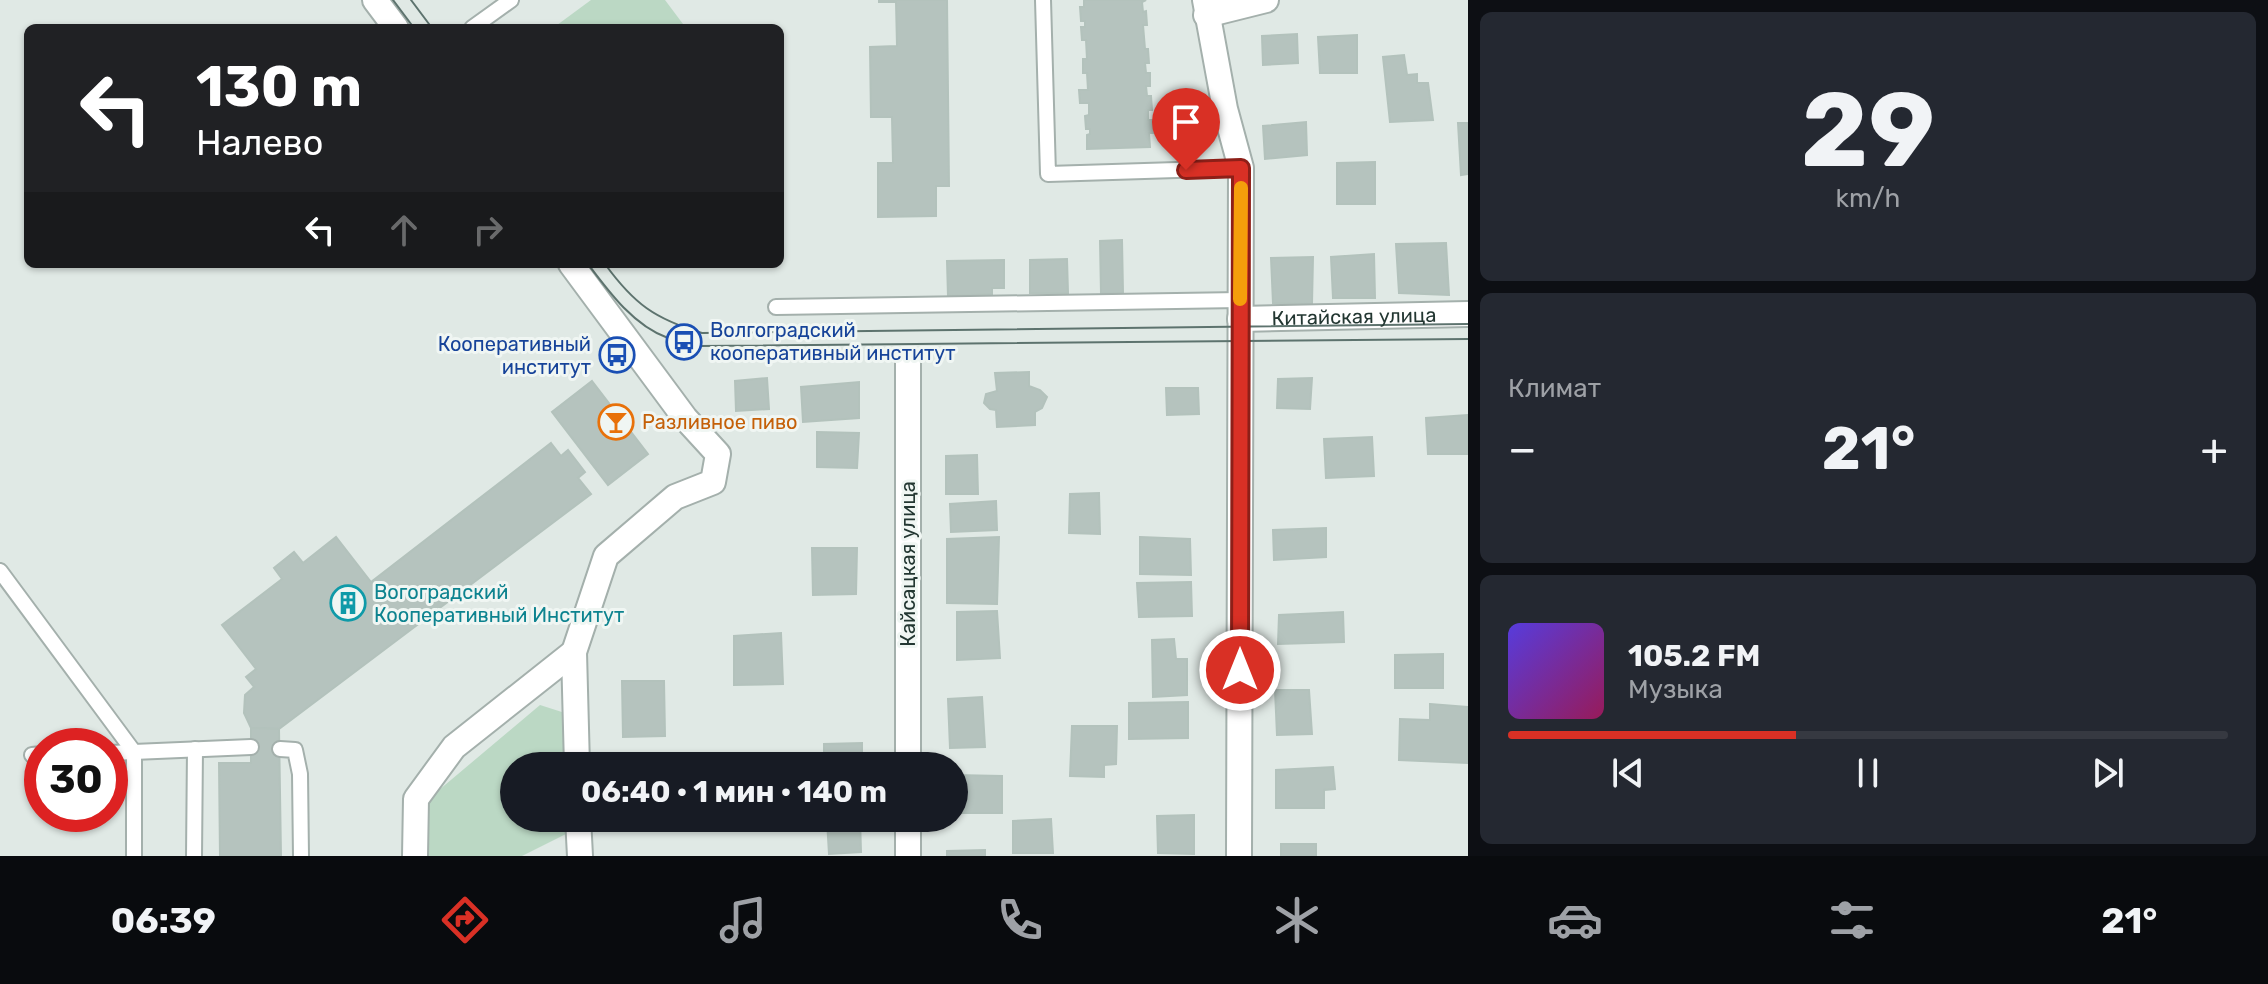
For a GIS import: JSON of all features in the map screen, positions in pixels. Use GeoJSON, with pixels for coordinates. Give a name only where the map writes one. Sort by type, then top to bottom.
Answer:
{"type":"FeatureCollection","features":[{"type":"Feature","properties":{"kind":"street"},"geometry":{"type":"LineString","coordinates":[[375,0],[393,24]]}},
{"type":"Feature","properties":{"kind":"street"},"geometry":{"type":"LineString","coordinates":[[1239,856],[1241,168],[1225,109],[1206,8],[1266,0]]}},
{"type":"Feature","properties":{"kind":"street"},"geometry":{"type":"LineString","coordinates":[[574,268],[685,418],[718,454],[713,482],[675,497],[606,556],[574,652],[577,752]]}},
{"type":"Feature","properties":{"kind":"street","name":"Китайская улица"},"geometry":{"type":"LineString","coordinates":[[1240,310],[1468,314]]}},
{"type":"Feature","properties":{"kind":"street","name":"Кайсацкая улица"},"geometry":{"type":"LineString","coordinates":[[908,361],[908,752]]}},
{"type":"Feature","properties":{"kind":"street"},"geometry":{"type":"LineString","coordinates":[[415,856],[416,799],[454,747],[574,652]]}},
{"type":"Feature","properties":{"kind":"street"},"geometry":{"type":"LineString","coordinates":[[579,832],[580,856]]}},
{"type":"Feature","properties":{"kind":"street"},"geometry":{"type":"LineString","coordinates":[[908,832],[908,856]]}},
{"type":"Feature","properties":{"kind":"lane"},"geometry":{"type":"LineString","coordinates":[[478,24],[511,0]]}},
{"type":"Feature","properties":{"kind":"lane"},"geometry":{"type":"LineString","coordinates":[[1043,0],[1048,174],[1241,168]]}},
{"type":"Feature","properties":{"kind":"lane"},"geometry":{"type":"LineString","coordinates":[[776,307],[1240,310]]}},
{"type":"Feature","properties":{"kind":"lane"},"geometry":{"type":"LineString","coordinates":[[0,571],[134,752],[134,856]]}},
{"type":"Feature","properties":{"kind":"lane"},"geometry":{"type":"LineString","coordinates":[[128,752],[251,747]]}},
{"type":"Feature","properties":{"kind":"lane"},"geometry":{"type":"LineString","coordinates":[[194,856],[195,749]]}},
{"type":"Feature","properties":{"kind":"lane"},"geometry":{"type":"LineString","coordinates":[[280,749],[295,750],[300,774],[301,856]]}},
{"type":"Feature","properties":{"kind":"green space"},"geometry":{"type":"Polygon","coordinates":[[[591,0],[665,0],[683,24],[558,24],[591,0]]]}},
{"type":"Feature","properties":{"kind":"green space"},"geometry":{"type":"Polygon","coordinates":[[[540,705],[565,713],[565,752],[500,752],[500,832],[566,834],[522,856],[420,856],[420,806],[540,705]]]}},
{"type":"Feature","properties":{"kind":"building"},"geometry":{"type":"Polygon","coordinates":[[[879,0],[947,0],[949,186],[936,186],[936,216],[878,217],[878,163],[893,163],[892,117],[871,117],[870,47],[897,46],[896,2],[879,0]]]}},
{"type":"Feature","properties":{"kind":"building"},"geometry":{"type":"Polygon","coordinates":[[[1084,0],[1146,0],[1142,2],[1147,25],[1143,25],[1149,63],[1145,63],[1146,73],[1150,73],[1150,86],[1146,86],[1147,96],[1151,96],[1152,110],[1148,110],[1153,133],[1149,133],[1150,147],[1087,149],[1090,129],[1086,129],[1085,116],[1089,115],[1089,103],[1080,103],[1079,90],[1088,90],[1087,73],[1083,73],[1083,59],[1087,59],[1086,40],[1082,40],[1081,27],[1085,27],[1085,21],[1081,21],[1080,7],[1084,7],[1084,0]]]}},
{"type":"Feature","properties":{"kind":"building"},"geometry":{"type":"Polygon","coordinates":[[[1297,34],[1298,63],[1263,65],[1262,36],[1297,34]]]}},
{"type":"Feature","properties":{"kind":"building"},"geometry":{"type":"Polygon","coordinates":[[[1357,35],[1357,73],[1320,73],[1318,37],[1357,35]]]}},
{"type":"Feature","properties":{"kind":"building"},"geometry":{"type":"Polygon","coordinates":[[[1404,55],[1407,75],[1417,74],[1417,83],[1428,83],[1433,120],[1390,122],[1383,57],[1404,55]]]}},
{"type":"Feature","properties":{"kind":"building"},"geometry":{"type":"Polygon","coordinates":[[[1306,122],[1307,155],[1265,159],[1263,126],[1306,122]]]}},
{"type":"Feature","properties":{"kind":"building"},"geometry":{"type":"Polygon","coordinates":[[[1458,123],[1468,123],[1468,174],[1461,175],[1458,123]]]}},
{"type":"Feature","properties":{"kind":"building"},"geometry":{"type":"Polygon","coordinates":[[[1375,162],[1375,204],[1337,204],[1337,163],[1375,162]]]}},
{"type":"Feature","properties":{"kind":"building"},"geometry":{"type":"Polygon","coordinates":[[[1122,240],[1123,293],[1101,293],[1100,241],[1122,240]]]}},
{"type":"Feature","properties":{"kind":"building"},"geometry":{"type":"Polygon","coordinates":[[[1446,243],[1449,295],[1399,293],[1396,244],[1446,243]]]}},
{"type":"Feature","properties":{"kind":"building"},"geometry":{"type":"Polygon","coordinates":[[[1374,254],[1375,298],[1333,298],[1331,257],[1374,254]]]}},
{"type":"Feature","properties":{"kind":"building"},"geometry":{"type":"Polygon","coordinates":[[[1313,257],[1312,304],[1273,303],[1271,258],[1313,257]]]}},
{"type":"Feature","properties":{"kind":"building"},"geometry":{"type":"Polygon","coordinates":[[[1067,259],[1068,293],[1030,293],[1030,260],[1067,259]]]}},
{"type":"Feature","properties":{"kind":"building"},"geometry":{"type":"Polygon","coordinates":[[[1004,260],[1004,288],[992,288],[992,294],[948,296],[947,261],[1004,260]]]}},
{"type":"Feature","properties":{"kind":"building"},"geometry":{"type":"Polygon","coordinates":[[[1029,372],[1029,386],[1047,397],[1042,408],[1035,412],[1035,425],[997,427],[996,410],[984,403],[986,394],[997,391],[995,373],[1029,372]]]}},
{"type":"Feature","properties":{"kind":"building"},"geometry":{"type":"Polygon","coordinates":[[[767,378],[769,409],[736,411],[735,381],[767,378]]]}},
{"type":"Feature","properties":{"kind":"building"},"geometry":{"type":"Polygon","coordinates":[[[1312,378],[1310,409],[1277,408],[1278,379],[1312,378]]]}},
{"type":"Feature","properties":{"kind":"building"},"geometry":{"type":"Polygon","coordinates":[[[592,381],[648,454],[608,485],[552,412],[592,381]]]}},
{"type":"Feature","properties":{"kind":"building"},"geometry":{"type":"Polygon","coordinates":[[[859,382],[859,418],[803,422],[801,387],[859,382]]]}},
{"type":"Feature","properties":{"kind":"building"},"geometry":{"type":"Polygon","coordinates":[[[1166,388],[1198,388],[1199,414],[1167,415],[1166,388]]]}},
{"type":"Feature","properties":{"kind":"building"},"geometry":{"type":"Polygon","coordinates":[[[1468,415],[1468,454],[1428,454],[1426,418],[1468,415]]]}},
{"type":"Feature","properties":{"kind":"building"},"geometry":{"type":"Polygon","coordinates":[[[817,432],[859,433],[857,468],[817,467],[817,432]]]}},
{"type":"Feature","properties":{"kind":"building"},"geometry":{"type":"Polygon","coordinates":[[[1372,437],[1374,476],[1326,478],[1324,439],[1372,437]]]}},
{"type":"Feature","properties":{"kind":"building","name":"Вогоградский Кооперативный Институт"},"geometry":{"type":"Polygon","coordinates":[[[551,443],[561,456],[568,450],[585,472],[578,478],[591,494],[279,729],[251,728],[244,713],[245,695],[254,687],[246,677],[256,669],[222,625],[282,579],[274,568],[294,552],[303,563],[336,537],[371,582],[551,443]]]}},
{"type":"Feature","properties":{"kind":"building"},"geometry":{"type":"Polygon","coordinates":[[[977,455],[978,494],[946,494],[946,456],[977,455]]]}},
{"type":"Feature","properties":{"kind":"building"},"geometry":{"type":"Polygon","coordinates":[[[1099,493],[1100,534],[1069,533],[1070,494],[1099,493]]]}},
{"type":"Feature","properties":{"kind":"building"},"geometry":{"type":"Polygon","coordinates":[[[996,501],[997,530],[951,532],[950,504],[996,501]]]}},
{"type":"Feature","properties":{"kind":"building"},"geometry":{"type":"Polygon","coordinates":[[[1326,528],[1326,557],[1274,560],[1273,530],[1326,528]]]}},
{"type":"Feature","properties":{"kind":"building"},"geometry":{"type":"Polygon","coordinates":[[[999,537],[997,604],[947,603],[947,539],[999,537]]]}},
{"type":"Feature","properties":{"kind":"building"},"geometry":{"type":"Polygon","coordinates":[[[1140,537],[1190,539],[1191,575],[1140,574],[1140,537]]]}},
{"type":"Feature","properties":{"kind":"building"},"geometry":{"type":"Polygon","coordinates":[[[812,548],[857,548],[856,594],[813,595],[812,548]]]}},
{"type":"Feature","properties":{"kind":"building"},"geometry":{"type":"Polygon","coordinates":[[[1191,582],[1192,616],[1139,617],[1137,583],[1191,582]]]}},
{"type":"Feature","properties":{"kind":"building"},"geometry":{"type":"Polygon","coordinates":[[[997,611],[1000,658],[957,660],[957,612],[997,611]]]}},
{"type":"Feature","properties":{"kind":"building"},"geometry":{"type":"Polygon","coordinates":[[[1343,612],[1344,642],[1278,644],[1279,615],[1343,612]]]}},
{"type":"Feature","properties":{"kind":"building"},"geometry":{"type":"Polygon","coordinates":[[[781,633],[783,684],[734,685],[734,636],[781,633]]]}},
{"type":"Feature","properties":{"kind":"building"},"geometry":{"type":"Polygon","coordinates":[[[1174,639],[1176,659],[1187,659],[1187,695],[1153,697],[1152,640],[1174,639]]]}},
{"type":"Feature","properties":{"kind":"building"},"geometry":{"type":"Polygon","coordinates":[[[1443,654],[1443,688],[1395,688],[1395,655],[1443,654]]]}},
{"type":"Feature","properties":{"kind":"building"},"geometry":{"type":"Polygon","coordinates":[[[622,681],[664,681],[665,736],[623,737],[622,681]]]}},
{"type":"Feature","properties":{"kind":"building"},"geometry":{"type":"Polygon","coordinates":[[[1275,690],[1309,690],[1312,734],[1277,735],[1275,690]]]}},
{"type":"Feature","properties":{"kind":"building"},"geometry":{"type":"Polygon","coordinates":[[[982,697],[985,747],[950,748],[948,699],[982,697]]]}},
{"type":"Feature","properties":{"kind":"building"},"geometry":{"type":"Polygon","coordinates":[[[1188,702],[1188,738],[1129,739],[1129,703],[1188,702]]]}},
{"type":"Feature","properties":{"kind":"building"},"geometry":{"type":"Polygon","coordinates":[[[1430,704],[1468,707],[1468,763],[1399,760],[1400,719],[1430,720],[1430,704]]]}},
{"type":"Feature","properties":{"kind":"building"},"geometry":{"type":"Polygon","coordinates":[[[1072,726],[1117,726],[1116,764],[1104,765],[1104,777],[1070,776],[1072,726]]]}},
{"type":"Feature","properties":{"kind":"building"},"geometry":{"type":"Polygon","coordinates":[[[251,728],[279,729],[281,856],[220,856],[219,763],[251,763],[251,728]]]}},
{"type":"Feature","properties":{"kind":"building"},"geometry":{"type":"Polygon","coordinates":[[[862,743],[862,752],[824,752],[824,744],[862,743]]]}},
{"type":"Feature","properties":{"kind":"building"},"geometry":{"type":"Polygon","coordinates":[[[1333,767],[1335,789],[1324,790],[1324,808],[1276,808],[1276,770],[1333,767]]]}},
{"type":"Feature","properties":{"kind":"building"},"geometry":{"type":"Polygon","coordinates":[[[968,775],[1002,776],[1002,813],[968,813],[968,775]]]}},
{"type":"Feature","properties":{"kind":"building"},"geometry":{"type":"Polygon","coordinates":[[[1194,815],[1194,854],[1158,853],[1157,816],[1194,815]]]}},
{"type":"Feature","properties":{"kind":"building"},"geometry":{"type":"Polygon","coordinates":[[[1051,819],[1053,853],[1013,853],[1013,821],[1051,819]]]}},
{"type":"Feature","properties":{"kind":"building"},"geometry":{"type":"Polygon","coordinates":[[[828,832],[860,832],[861,852],[829,854],[828,832]]]}},
{"type":"Feature","properties":{"kind":"building"},"geometry":{"type":"Polygon","coordinates":[[[1281,844],[1316,844],[1316,856],[1281,856],[1281,844]]]}},
{"type":"Feature","properties":{"kind":"building"},"geometry":{"type":"Polygon","coordinates":[[[985,850],[985,856],[947,856],[947,851],[985,850]]]}},
{"type":"Feature","properties":{"kind":"tram line"},"geometry":{"type":"LineString","coordinates":[[393,0],[411,24]]}},
{"type":"Feature","properties":{"kind":"tram line"},"geometry":{"type":"LineString","coordinates":[[411,0],[429,24]]}},
{"type":"Feature","properties":{"kind":"tram line"},"geometry":{"type":"LineString","coordinates":[[591,268],[623,307],[644,325],[668,338],[699,346],[1468,339]]}},
{"type":"Feature","properties":{"kind":"tram line"},"geometry":{"type":"LineString","coordinates":[[608,268],[636,300],[658,316],[702,333],[1468,324]]}},
{"type":"Feature","properties":{"kind":"slow traffic"},"geometry":{"type":"LineString","coordinates":[[1240,299],[1241,188]]}},
{"type":"Feature","properties":{"kind":"place","name":"Волгоградский кооперативный институт"},"geometry":{"type":"Point","coordinates":[684,342]}},
{"type":"Feature","properties":{"kind":"place","name":"Кооперативный институт"},"geometry":{"type":"Point","coordinates":[617,355]}},
{"type":"Feature","properties":{"kind":"place","name":"Разливное пиво"},"geometry":{"type":"Point","coordinates":[616,422]}},
{"type":"Feature","properties":{"kind":"place","name":"Вогоградский Кооперативный Институт"},"geometry":{"type":"Point","coordinates":[348,603]}},
{"type":"Feature","properties":{"kind":"route"},"geometry":{"type":"LineString","coordinates":[[1186,170],[1241,168],[1240,670]]}}]}
